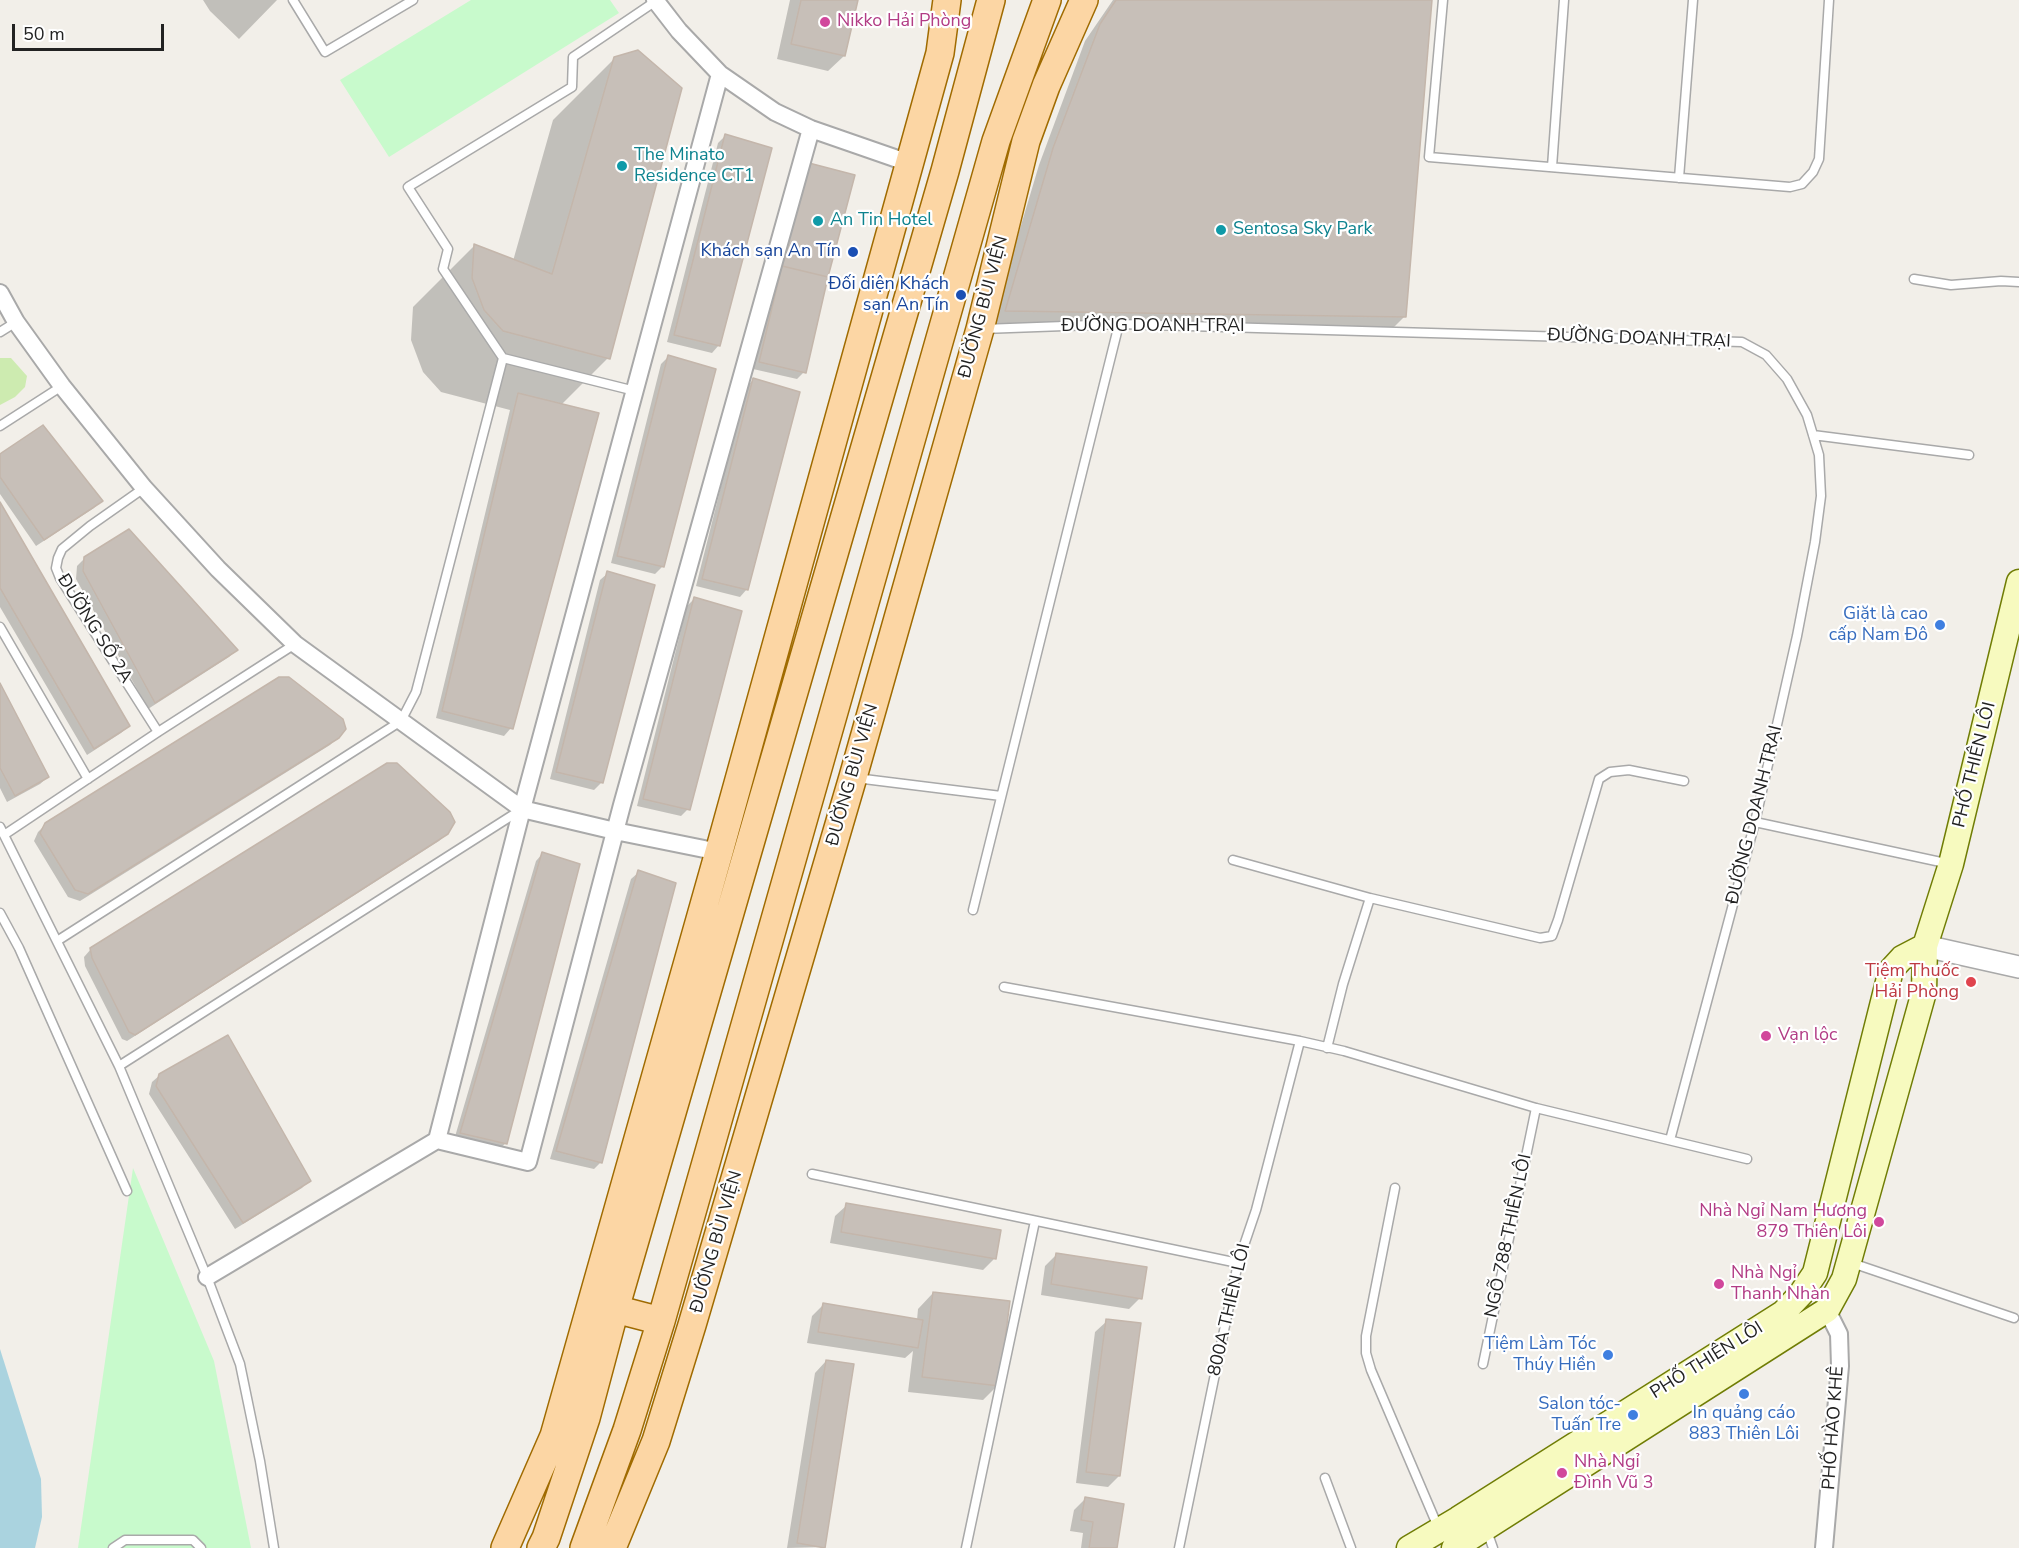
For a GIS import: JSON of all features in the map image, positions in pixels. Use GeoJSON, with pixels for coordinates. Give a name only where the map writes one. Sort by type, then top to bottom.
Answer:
{"type":"FeatureCollection","features":[{"type":"Feature","properties":{"kind":"main road"},"geometry":{"type":"LineString","coordinates":[[506,1548],[554,1437],[940,53],[947,0]]}},
{"type":"Feature","properties":{"kind":"main road"},"geometry":{"type":"LineString","coordinates":[[541,1548],[586,1418],[615,1309],[945,171],[991,0]]}},
{"type":"Feature","properties":{"kind":"main road","name":"ĐƯỜNG BÙI VIỆN"},"geometry":{"type":"LineString","coordinates":[[584,1548],[627,1430],[661,1321],[996,141],[1047,0]]}},
{"type":"Feature","properties":{"kind":"main road","name":"ĐƯỜNG BÙI VIỆN"},"geometry":{"type":"LineString","coordinates":[[612,1548],[656,1441],[853,777],[980,329],[1026,141],[1046,86],[1084,0]]}},
{"type":"Feature","properties":{"kind":"main road"},"geometry":{"type":"LineString","coordinates":[[996,141],[1026,141]]}},
{"type":"Feature","properties":{"kind":"main road"},"geometry":{"type":"LineString","coordinates":[[909,164],[945,171]]}},
{"type":"Feature","properties":{"kind":"main road","name":"PHỐ THIÊN LÔI"},"geometry":{"type":"LineString","coordinates":[[1409,1548],[1447,1539],[1489,1538],[1827,1311],[1844,1279],[1924,992],[1925,946],[1951,864],[2019,582]]}},
{"type":"Feature","properties":{"kind":"main road"},"geometry":{"type":"LineString","coordinates":[[719,852],[746,858]]}},
{"type":"Feature","properties":{"kind":"main road","name":"PHỐ THIÊN LÔI"},"geometry":{"type":"LineString","coordinates":[[1447,1539],[1783,1313],[1801,1294],[1815,1273],[1891,970],[1902,958],[1925,946]]}},
{"type":"Feature","properties":{"kind":"main road"},"geometry":{"type":"LineString","coordinates":[[1801,1294],[1827,1311]]}},
{"type":"Feature","properties":{"kind":"main road"},"geometry":{"type":"LineString","coordinates":[[615,1309],[661,1321]]}},
{"type":"Feature","properties":{"kind":"street"},"geometry":{"type":"LineString","coordinates":[[655,1],[679,31],[720,74],[776,112],[811,129],[909,164]]}},
{"type":"Feature","properties":{"kind":"street"},"geometry":{"type":"LineString","coordinates":[[437,1140],[522,809],[720,74]]}},
{"type":"Feature","properties":{"kind":"street"},"geometry":{"type":"LineString","coordinates":[[207,1277],[437,1140],[528,1162],[615,831],[811,129]]}},
{"type":"Feature","properties":{"kind":"street"},"geometry":{"type":"LineString","coordinates":[[0,293],[16,322],[62,386],[144,488],[218,569],[295,644],[522,809],[719,852]]}},
{"type":"Feature","properties":{"kind":"street"},"geometry":{"type":"LineString","coordinates":[[1925,946],[2019,967]]}},
{"type":"Feature","properties":{"kind":"street","name":"PHỐ HÀO KHÊ"},"geometry":{"type":"LineString","coordinates":[[1824,1548],[1840,1366],[1839,1334],[1827,1311]]}},
{"type":"Feature","properties":{"kind":"lane"},"geometry":{"type":"LineString","coordinates":[[293,0],[325,52],[413,0]]}},
{"type":"Feature","properties":{"kind":"lane"},"geometry":{"type":"LineString","coordinates":[[1443,0],[1429,157],[1790,187],[1802,184],[1813,172],[1819,159],[1829,0]]}},
{"type":"Feature","properties":{"kind":"lane"},"geometry":{"type":"LineString","coordinates":[[1552,167],[1564,0]]}},
{"type":"Feature","properties":{"kind":"lane"},"geometry":{"type":"LineString","coordinates":[[1679,178],[1693,0]]}},
{"type":"Feature","properties":{"kind":"lane"},"geometry":{"type":"LineString","coordinates":[[635,391],[502,358],[443,269],[448,249],[408,187],[572,87],[573,57],[655,1]]}},
{"type":"Feature","properties":{"kind":"lane"},"geometry":{"type":"LineString","coordinates":[[1914,279],[1951,285],[2001,280],[2019,282]]}},
{"type":"Feature","properties":{"kind":"lane"},"geometry":{"type":"LineString","coordinates":[[0,332],[16,322]]}},
{"type":"Feature","properties":{"kind":"lane"},"geometry":{"type":"LineString","coordinates":[[973,910],[1119,324]]}},
{"type":"Feature","properties":{"kind":"lane","name":"ĐƯỜNG DOANH TRẠI"},"geometry":{"type":"LineString","coordinates":[[980,329],[1119,324],[1742,342],[1766,355],[1786,379],[1807,415],[1819,454],[1821,496],[1815,542],[1797,636],[1755,822],[1670,1140]]}},
{"type":"Feature","properties":{"kind":"lane"},"geometry":{"type":"LineString","coordinates":[[57,941],[401,721],[416,692],[502,358]]}},
{"type":"Feature","properties":{"kind":"lane"},"geometry":{"type":"LineString","coordinates":[[0,426],[62,386]]}},
{"type":"Feature","properties":{"kind":"lane"},"geometry":{"type":"LineString","coordinates":[[1813,435],[1969,455]]}},
{"type":"Feature","properties":{"kind":"lane","name":"ĐƯỜNG SỐ 2A"},"geometry":{"type":"LineString","coordinates":[[144,488],[62,549],[56,568],[60,578],[158,732]]}},
{"type":"Feature","properties":{"kind":"lane"},"geometry":{"type":"LineString","coordinates":[[0,627],[88,779]]}},
{"type":"Feature","properties":{"kind":"lane"},"geometry":{"type":"LineString","coordinates":[[274,1548],[260,1461],[240,1364],[207,1277],[119,1066],[2,831],[88,779],[295,644]]}},
{"type":"Feature","properties":{"kind":"lane"},"geometry":{"type":"LineString","coordinates":[[1233,860],[1370,897],[1540,938],[1552,936],[1599,779],[1610,772],[1629,770],[1684,781]]}},
{"type":"Feature","properties":{"kind":"lane"},"geometry":{"type":"LineString","coordinates":[[853,777],[1002,796]]}},
{"type":"Feature","properties":{"kind":"lane"},"geometry":{"type":"LineString","coordinates":[[119,1066],[522,809]]}},
{"type":"Feature","properties":{"kind":"lane"},"geometry":{"type":"LineString","coordinates":[[1755,822],[1951,864]]}},
{"type":"Feature","properties":{"kind":"lane"},"geometry":{"type":"LineString","coordinates":[[1327,1048],[1343,984],[1370,897]]}},
{"type":"Feature","properties":{"kind":"lane"},"geometry":{"type":"LineString","coordinates":[[0,913],[19,948],[127,1191]]}},
{"type":"Feature","properties":{"kind":"lane"},"geometry":{"type":"LineString","coordinates":[[1004,987],[1344,1051],[1536,1108],[1747,1159]]}},
{"type":"Feature","properties":{"kind":"lane","name":"800A THIÊN LÔI"},"geometry":{"type":"LineString","coordinates":[[1179,1548],[1238,1263],[1256,1210],[1300,1041]]}},
{"type":"Feature","properties":{"kind":"lane","name":"NGÕ 788 THIÊN LÔI"},"geometry":{"type":"LineString","coordinates":[[1483,1364],[1536,1108]]}},
{"type":"Feature","properties":{"kind":"lane"},"geometry":{"type":"LineString","coordinates":[[812,1174],[1238,1263]]}},
{"type":"Feature","properties":{"kind":"lane"},"geometry":{"type":"LineString","coordinates":[[1395,1188],[1366,1336],[1366,1353],[1371,1370],[1447,1539]]}},
{"type":"Feature","properties":{"kind":"lane"},"geometry":{"type":"LineString","coordinates":[[966,1548],[1035,1221]]}},
{"type":"Feature","properties":{"kind":"lane"},"geometry":{"type":"LineString","coordinates":[[1849,1262],[2014,1318]]}},
{"type":"Feature","properties":{"kind":"lane"},"geometry":{"type":"LineString","coordinates":[[1325,1478],[1351,1548]]}},
{"type":"Feature","properties":{"kind":"lane"},"geometry":{"type":"LineString","coordinates":[[113,1548],[124,1540],[193,1540],[201,1548]]}},
{"type":"Feature","properties":{"kind":"green space"},"geometry":{"type":"Polygon","coordinates":[[[471,0],[610,0],[619,13],[389,157],[340,80],[471,0]]]}},
{"type":"Feature","properties":{"kind":"green space"},"geometry":{"type":"Polygon","coordinates":[[[0,358],[11,358],[27,376],[25,387],[15,397],[0,405],[0,358]]]}},
{"type":"Feature","properties":{"kind":"green space"},"geometry":{"type":"Polygon","coordinates":[[[133,1168],[214,1361],[251,1548],[78,1548],[133,1168]]]}},
{"type":"Feature","properties":{"kind":"water"},"geometry":{"type":"Polygon","coordinates":[[[0,1349],[41,1479],[42,1517],[35,1548],[0,1548],[0,1349]]]}},
{"type":"Feature","properties":{"kind":"building","name":"Nikko Hải Phòng"},"geometry":{"type":"Polygon","coordinates":[[[801,0],[858,0],[845,56],[791,44],[801,0]]]}},
{"type":"Feature","properties":{"kind":"building","name":"Sentosa Sky Park"},"geometry":{"type":"Polygon","coordinates":[[[1116,0],[1432,0],[1406,317],[1005,311],[1053,148],[1100,24],[1116,0]]]}},
{"type":"Feature","properties":{"kind":"building","name":"The Minato Residence CT1"},"geometry":{"type":"Polygon","coordinates":[[[638,50],[682,88],[610,359],[503,331],[484,310],[472,278],[474,244],[552,274],[614,57],[638,50]]]}},
{"type":"Feature","properties":{"kind":"building"},"geometry":{"type":"Polygon","coordinates":[[[725,134],[772,148],[720,346],[674,335],[725,134]]]}},
{"type":"Feature","properties":{"kind":"building","name":"An Tin Hotel"},"geometry":{"type":"Polygon","coordinates":[[[809,163],[855,175],[828,277],[782,266],[809,163]]]}},
{"type":"Feature","properties":{"kind":"building"},"geometry":{"type":"Polygon","coordinates":[[[782,266],[828,277],[806,373],[759,362],[782,266]]]}},
{"type":"Feature","properties":{"kind":"building"},"geometry":{"type":"Polygon","coordinates":[[[668,355],[716,369],[664,567],[617,556],[668,355]]]}},
{"type":"Feature","properties":{"kind":"building"},"geometry":{"type":"Polygon","coordinates":[[[753,378],[800,392],[748,590],[702,579],[753,378]]]}},
{"type":"Feature","properties":{"kind":"building"},"geometry":{"type":"Polygon","coordinates":[[[518,393],[599,413],[513,729],[442,711],[518,393]]]}},
{"type":"Feature","properties":{"kind":"building"},"geometry":{"type":"Polygon","coordinates":[[[43,425],[103,501],[44,540],[0,477],[0,454],[43,425]]]}},
{"type":"Feature","properties":{"kind":"building"},"geometry":{"type":"Polygon","coordinates":[[[0,502],[130,726],[94,749],[0,588],[0,502]]]}},
{"type":"Feature","properties":{"kind":"building"},"geometry":{"type":"Polygon","coordinates":[[[129,529],[238,650],[155,703],[83,571],[84,557],[129,529]]]}},
{"type":"Feature","properties":{"kind":"building"},"geometry":{"type":"Polygon","coordinates":[[[607,571],[655,585],[603,783],[556,772],[607,571]]]}},
{"type":"Feature","properties":{"kind":"building"},"geometry":{"type":"Polygon","coordinates":[[[694,597],[742,611],[690,810],[643,799],[694,597]]]}},
{"type":"Feature","properties":{"kind":"building"},"geometry":{"type":"Polygon","coordinates":[[[279,677],[289,677],[343,719],[346,729],[339,738],[88,894],[75,890],[40,833],[45,823],[279,677]]]}},
{"type":"Feature","properties":{"kind":"building"},"geometry":{"type":"Polygon","coordinates":[[[0,683],[49,777],[15,796],[0,768],[0,683]]]}},
{"type":"Feature","properties":{"kind":"building"},"geometry":{"type":"Polygon","coordinates":[[[387,763],[397,763],[450,812],[455,822],[448,834],[135,1035],[129,1032],[92,958],[90,948],[387,763]]]}},
{"type":"Feature","properties":{"kind":"building"},"geometry":{"type":"Polygon","coordinates":[[[542,852],[580,864],[507,1144],[460,1133],[542,852]]]}},
{"type":"Feature","properties":{"kind":"building"},"geometry":{"type":"Polygon","coordinates":[[[638,870],[676,883],[602,1163],[556,1151],[638,870]]]}},
{"type":"Feature","properties":{"kind":"building"},"geometry":{"type":"Polygon","coordinates":[[[228,1035],[311,1181],[243,1223],[156,1086],[159,1074],[228,1035]]]}},
{"type":"Feature","properties":{"kind":"building"},"geometry":{"type":"Polygon","coordinates":[[[846,1203],[1001,1230],[996,1259],[841,1232],[846,1203]]]}},
{"type":"Feature","properties":{"kind":"building"},"geometry":{"type":"Polygon","coordinates":[[[1056,1253],[1147,1267],[1142,1299],[1051,1284],[1056,1253]]]}},
{"type":"Feature","properties":{"kind":"building"},"geometry":{"type":"Polygon","coordinates":[[[933,1292],[1010,1301],[999,1386],[922,1377],[933,1292]]]}},
{"type":"Feature","properties":{"kind":"building"},"geometry":{"type":"Polygon","coordinates":[[[823,1303],[923,1320],[918,1348],[818,1332],[823,1303]]]}},
{"type":"Feature","properties":{"kind":"building"},"geometry":{"type":"Polygon","coordinates":[[[1106,1319],[1141,1323],[1120,1476],[1086,1472],[1106,1319]]]}},
{"type":"Feature","properties":{"kind":"building"},"geometry":{"type":"Polygon","coordinates":[[[826,1360],[854,1364],[825,1548],[797,1543],[826,1360]]]}},
{"type":"Feature","properties":{"kind":"building"},"geometry":{"type":"Polygon","coordinates":[[[1085,1497],[1124,1504],[1117,1548],[1089,1548],[1093,1522],[1081,1520],[1085,1497]]]}},
{"type":"Feature","properties":{"kind":"place","name":"Nikko Hải Phòng"},"geometry":{"type":"Point","coordinates":[825,22]}},
{"type":"Feature","properties":{"kind":"place","name":"The Minato Residence CT1"},"geometry":{"type":"Point","coordinates":[622,166]}},
{"type":"Feature","properties":{"kind":"place","name":"An Tin Hotel"},"geometry":{"type":"Point","coordinates":[818,221]}},
{"type":"Feature","properties":{"kind":"place","name":"Sentosa Sky Park"},"geometry":{"type":"Point","coordinates":[1221,230]}},
{"type":"Feature","properties":{"kind":"place","name":"Khách sạn An Tín"},"geometry":{"type":"Point","coordinates":[853,252]}},
{"type":"Feature","properties":{"kind":"place","name":"Đối diện Khách sạn An Tín"},"geometry":{"type":"Point","coordinates":[961,295]}},
{"type":"Feature","properties":{"kind":"place","name":"Giặt là cao cấp Nam Đô"},"geometry":{"type":"Point","coordinates":[1940,625]}},
{"type":"Feature","properties":{"kind":"place","name":"Tiệm Thuốc Hải Phòng"},"geometry":{"type":"Point","coordinates":[1971,982]}},
{"type":"Feature","properties":{"kind":"place","name":"Vạn lộc"},"geometry":{"type":"Point","coordinates":[1766,1036]}},
{"type":"Feature","properties":{"kind":"place","name":"Nhà Ngỉ Nam Hương 879 Thiên Lôi"},"geometry":{"type":"Point","coordinates":[1879,1222]}},
{"type":"Feature","properties":{"kind":"place","name":"Nhà Ngỉ Thanh Nhàn"},"geometry":{"type":"Point","coordinates":[1719,1284]}},
{"type":"Feature","properties":{"kind":"place","name":"Tiệm Làm Tóc Thúy Hiền"},"geometry":{"type":"Point","coordinates":[1608,1355]}},
{"type":"Feature","properties":{"kind":"place","name":"In quảng cáo 883 Thiên Lôi"},"geometry":{"type":"Point","coordinates":[1744,1394]}},
{"type":"Feature","properties":{"kind":"place","name":"Salon tóc- Tuấn Tre"},"geometry":{"type":"Point","coordinates":[1633,1415]}},
{"type":"Feature","properties":{"kind":"place","name":"Nhà Ngỉ Đình Vũ 3"},"geometry":{"type":"Point","coordinates":[1562,1473]}}]}
